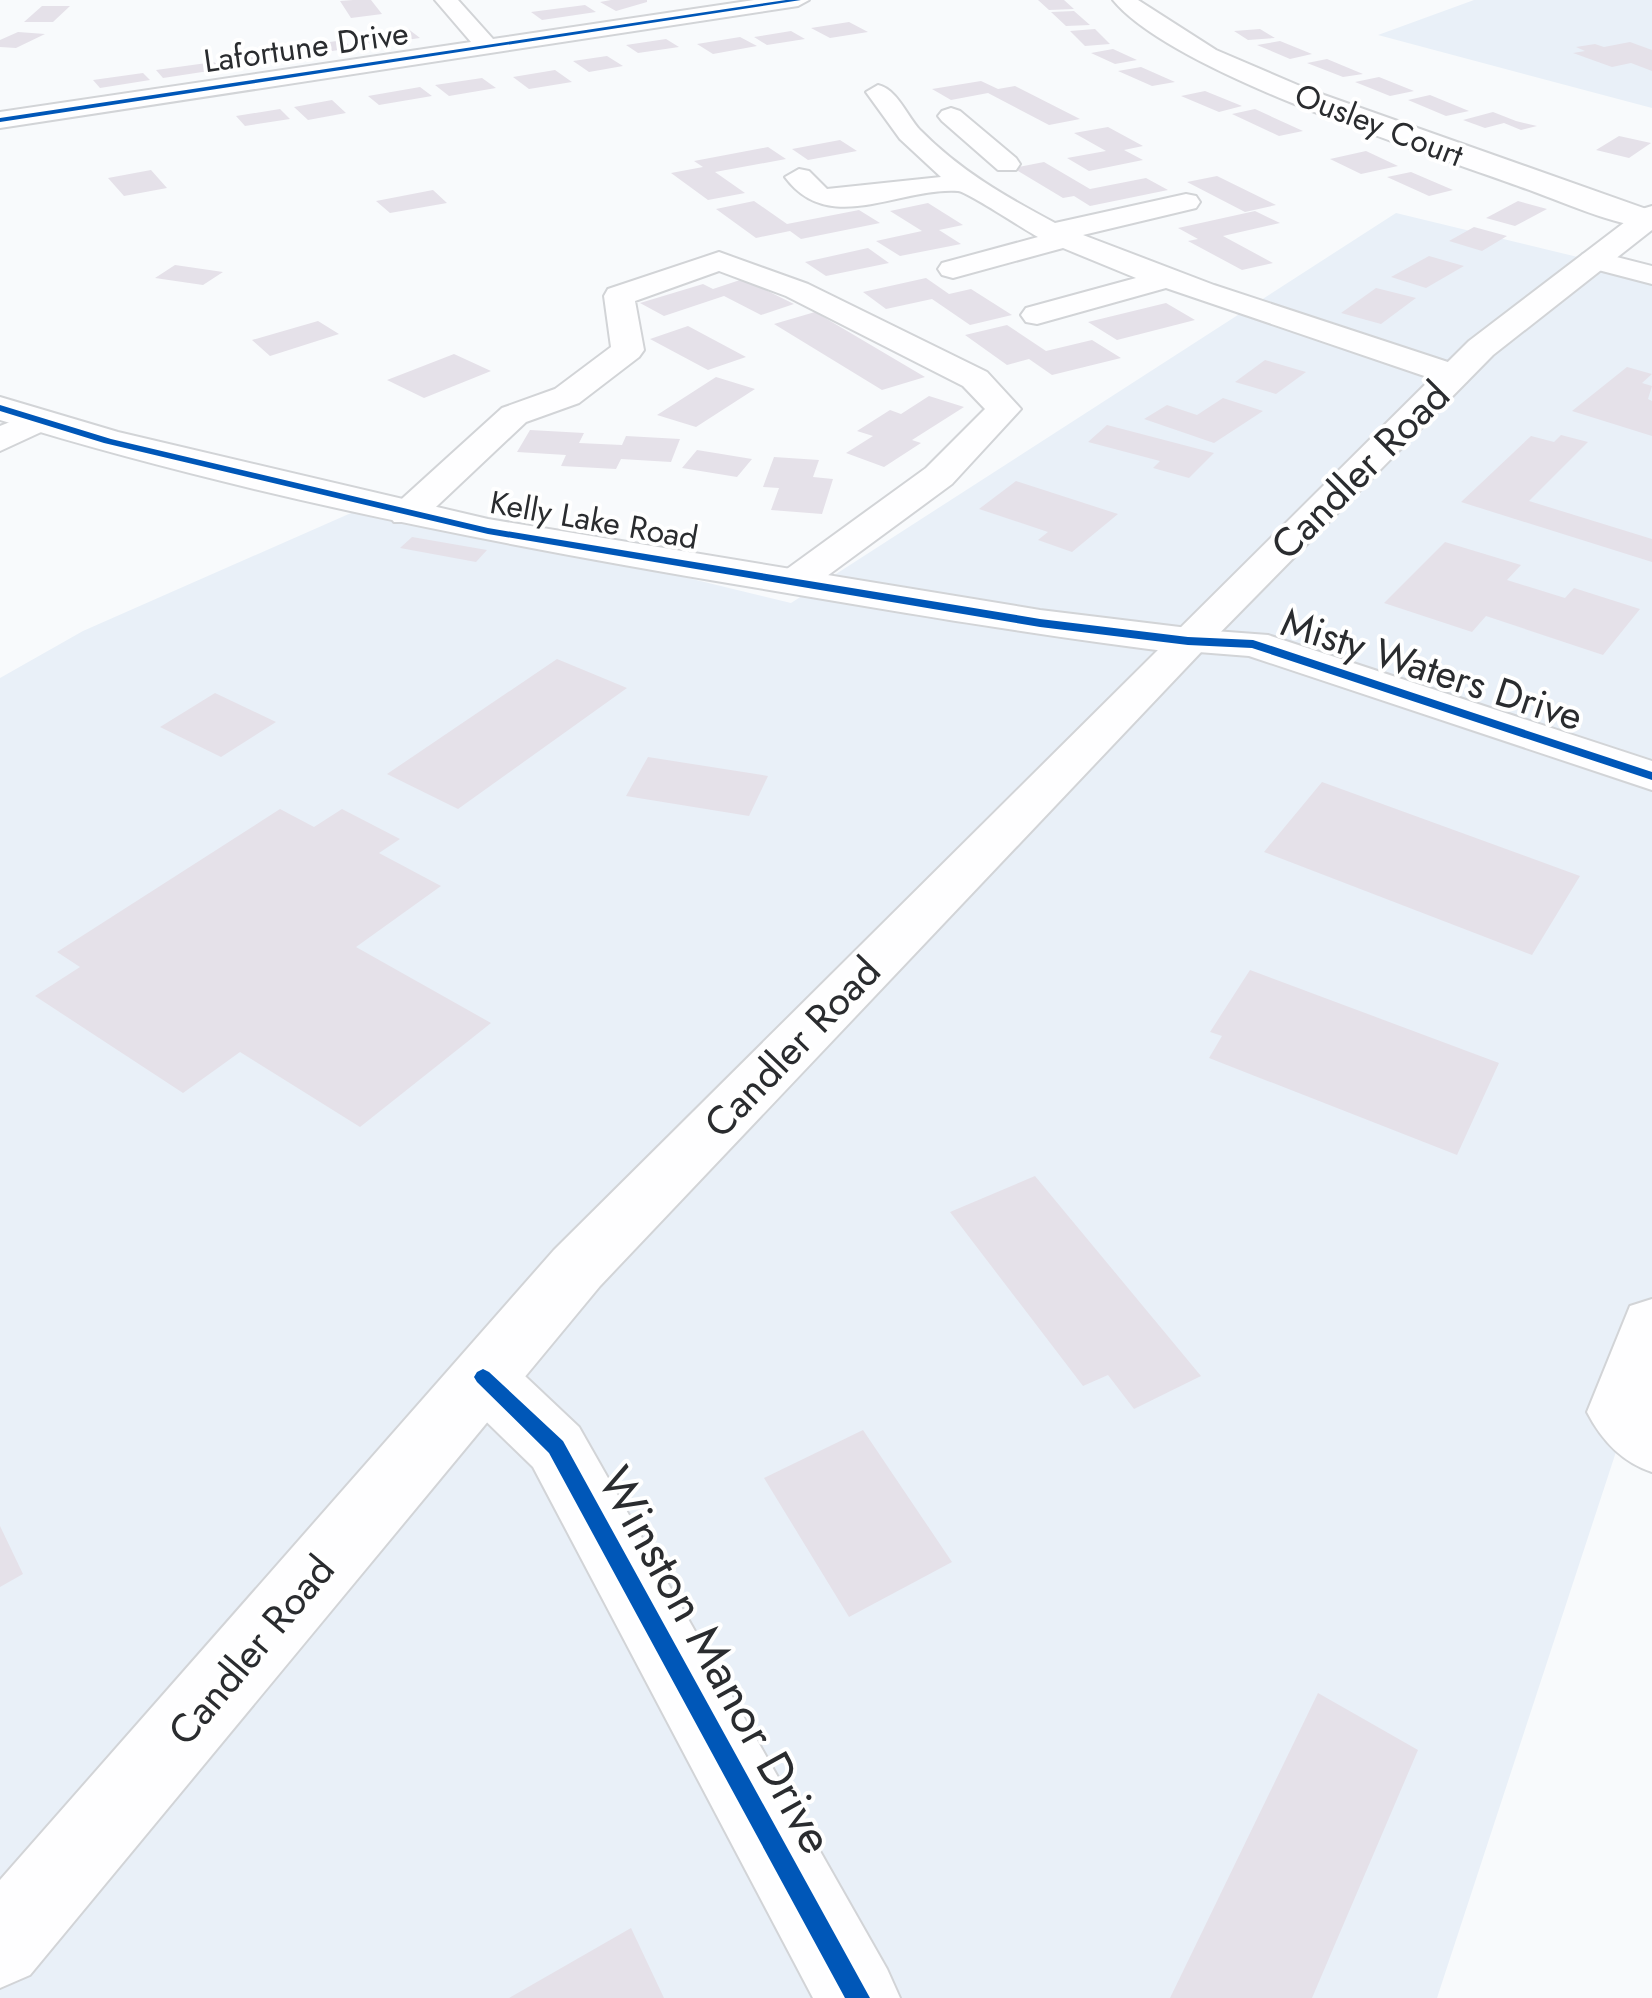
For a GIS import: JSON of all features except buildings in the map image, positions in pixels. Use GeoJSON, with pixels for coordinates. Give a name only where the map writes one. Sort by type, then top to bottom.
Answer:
{"type":"FeatureCollection","features":[{"type":"Feature","properties":{"kind":"main road","name":"Candler Road"},"geometry":{"type":"LineString","coordinates":[[0,1945],[578,1268],[1188,641],[1481,348],[1650,217]]}},
{"type":"Feature","properties":{"kind":"main road","name":"Kelly Lake Road"},"geometry":{"type":"LineString","coordinates":[[0,408],[407,514],[1040,623],[1188,641]]}},
{"type":"Feature","properties":{"kind":"street"},"geometry":{"type":"LineString","coordinates":[[446,0],[488,46]]}},
{"type":"Feature","properties":{"kind":"street","name":"Lafortune Drive"},"geometry":{"type":"LineString","coordinates":[[0,120],[798,0]]}},
{"type":"Feature","properties":{"kind":"street","name":"Ousley Court"},"geometry":{"type":"LineString","coordinates":[[1124,0],[1160,30],[1228,68],[1540,186],[1650,217]]}},
{"type":"Feature","properties":{"kind":"street"},"geometry":{"type":"LineString","coordinates":[[878,92],[915,139],[954,171],[1061,235],[1166,279],[1454,376]]}},
{"type":"Feature","properties":{"kind":"street"},"geometry":{"type":"LineString","coordinates":[[846,170],[799,176],[818,197],[846,198],[954,171],[1006,164],[950,116]]}},
{"type":"Feature","properties":{"kind":"street"},"geometry":{"type":"LineString","coordinates":[[896,164],[954,171]]}},
{"type":"Feature","properties":{"kind":"street"},"geometry":{"type":"LineString","coordinates":[[952,270],[1061,235],[1186,202]]}},
{"type":"Feature","properties":{"kind":"street"},"geometry":{"type":"LineString","coordinates":[[1593,260],[1652,275]]}},
{"type":"Feature","properties":{"kind":"street"},"geometry":{"type":"LineString","coordinates":[[407,514],[514,415],[567,396],[628,350],[619,296],[720,261],[797,290],[975,379],[1004,409],[939,476],[794,582]]}},
{"type":"Feature","properties":{"kind":"street"},"geometry":{"type":"LineString","coordinates":[[1036,315],[1166,279]]}},
{"type":"Feature","properties":{"kind":"street"},"geometry":{"type":"LineString","coordinates":[[0,440],[40,420]]}},
{"type":"Feature","properties":{"kind":"street","name":"Misty Waters Drive"},"geometry":{"type":"LineString","coordinates":[[1188,641],[1253,644],[1652,776]]}},
{"type":"Feature","properties":{"kind":"street"},"geometry":{"type":"LineString","coordinates":[[1652,1324],[1620,1412],[1652,1444]]}},
{"type":"Feature","properties":{"kind":"street","name":"Winston Manor Drive"},"geometry":{"type":"LineString","coordinates":[[483,1377],[556,1447],[858,1998]]}},
{"type":"Feature","properties":{"kind":"shaded area"},"geometry":{"type":"Polygon","coordinates":[[[1474,0],[1652,0],[1652,108],[1378,35],[1474,0]]]}},
{"type":"Feature","properties":{"kind":"shaded area"},"geometry":{"type":"Polygon","coordinates":[[[1396,213],[1652,275],[1652,1342],[1437,1998],[0,1998],[0,678],[83,631],[376,502],[791,603],[1396,213]]]}},
{"type":"Feature","properties":{"kind":"cycle path"},"geometry":{"type":"LineString","coordinates":[[0,120],[798,0]]}},
{"type":"Feature","properties":{"kind":"cycle path"},"geometry":{"type":"LineString","coordinates":[[0,408],[108,441],[488,531],[1040,623],[1188,641],[1253,644],[1652,776]]}},
{"type":"Feature","properties":{"kind":"cycle path"},"geometry":{"type":"LineString","coordinates":[[483,1377],[556,1447],[858,1998]]}}]}
